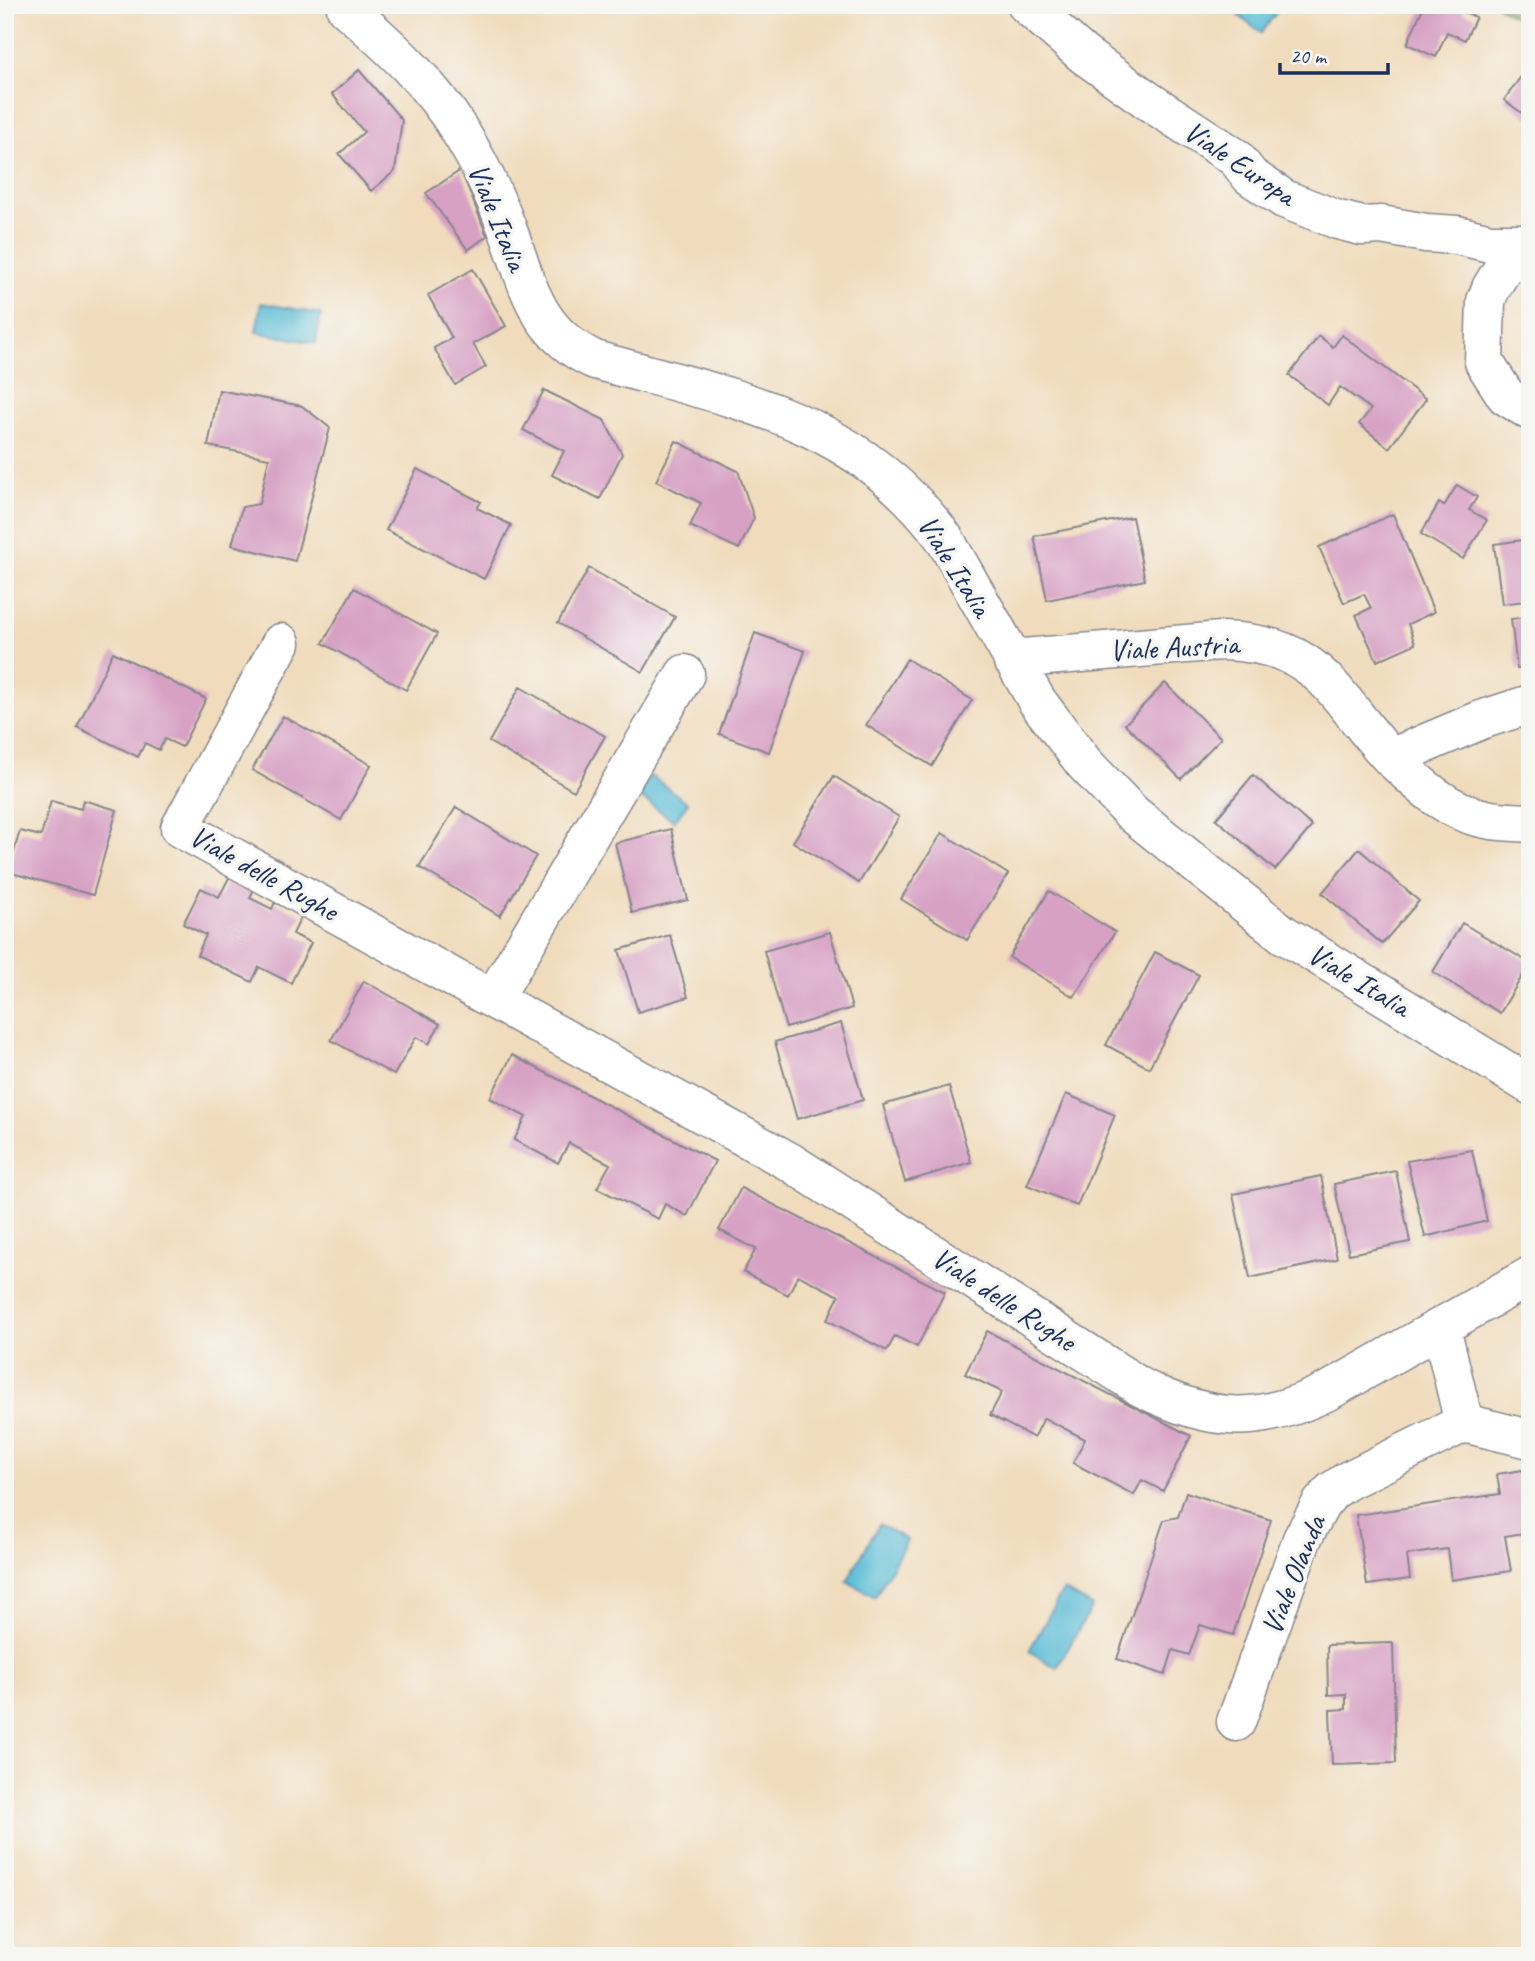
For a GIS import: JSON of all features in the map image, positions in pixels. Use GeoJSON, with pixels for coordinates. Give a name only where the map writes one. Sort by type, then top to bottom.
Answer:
{"type":"FeatureCollection","features":[{"type":"Feature","properties":{"kind":"street","name":"Viale Europa"},"geometry":{"type":"LineString","coordinates":[[1027,5],[1095,63],[1236,158],[1250,176],[1284,199],[1338,220],[1362,226],[1381,225],[1457,235],[1490,243],[1530,245]]}},
{"type":"Feature","properties":{"kind":"street","name":"Viale Italia"},"geometry":{"type":"LineString","coordinates":[[346,8],[415,72],[461,133],[495,198],[535,305],[558,337],[595,360],[739,400],[782,415],[830,436],[895,483],[944,538],[1037,701],[1069,746],[1098,780],[1132,813],[1283,934],[1530,1085]]}},
{"type":"Feature","properties":{"kind":"street","name":"Viale Europa"},"geometry":{"type":"LineString","coordinates":[[1530,245],[1519,252],[1502,270],[1491,288],[1486,301],[1484,362],[1506,396],[1530,411]]}},
{"type":"Feature","properties":{"kind":"street","name":"Viale Austria"},"geometry":{"type":"LineString","coordinates":[[1012,659],[1221,641],[1241,641],[1279,649],[1308,664],[1327,680],[1366,732],[1429,793],[1454,808],[1488,820],[1530,823]]}},
{"type":"Feature","properties":{"kind":"street","name":"Viale delle Rughe"},"geometry":{"type":"LineString","coordinates":[[281,643],[180,828],[790,1162],[1142,1388],[1174,1404],[1212,1414],[1255,1416],[1279,1411],[1332,1389],[1530,1276]]}},
{"type":"Feature","properties":{"kind":"street"},"geometry":{"type":"LineString","coordinates":[[494,999],[685,674]]}},
{"type":"Feature","properties":{"kind":"street"},"geometry":{"type":"LineString","coordinates":[[1391,758],[1480,720],[1530,704]]}},
{"type":"Feature","properties":{"kind":"street"},"geometry":{"type":"LineString","coordinates":[[1441,1327],[1464,1423],[1530,1439]]}},
{"type":"Feature","properties":{"kind":"street","name":"Viale Olanda"},"geometry":{"type":"LineString","coordinates":[[1236,1722],[1302,1539],[1321,1504],[1332,1491],[1347,1481],[1464,1423]]}},
{"type":"Feature","properties":{"kind":"green space"},"geometry":{"type":"Polygon","coordinates":[[[1496,5],[1530,5],[1530,27],[1496,5]]]}},
{"type":"Feature","properties":{"kind":"water"},"geometry":{"type":"Polygon","coordinates":[[[1245,5],[1282,5],[1261,33],[1238,15],[1245,5]]]}},
{"type":"Feature","properties":{"kind":"water"},"geometry":{"type":"Polygon","coordinates":[[[261,303],[321,314],[316,343],[256,332],[261,303]]]}},
{"type":"Feature","properties":{"kind":"water"},"geometry":{"type":"Polygon","coordinates":[[[651,776],[688,803],[674,821],[637,795],[651,776]]]}},
{"type":"Feature","properties":{"kind":"water"},"geometry":{"type":"Polygon","coordinates":[[[879,1524],[907,1540],[875,1597],[847,1581],[879,1524]]]}},
{"type":"Feature","properties":{"kind":"water"},"geometry":{"type":"Polygon","coordinates":[[[1063,1590],[1092,1606],[1057,1668],[1029,1651],[1063,1590]]]}},
{"type":"Feature","properties":{"kind":"building"},"geometry":{"type":"Polygon","coordinates":[[[1424,5],[1465,5],[1462,12],[1476,17],[1465,40],[1447,32],[1436,57],[1407,44],[1424,5]]]}},
{"type":"Feature","properties":{"kind":"building"},"geometry":{"type":"Polygon","coordinates":[[[1530,64],[1530,119],[1504,100],[1530,64]]]}},
{"type":"Feature","properties":{"kind":"building"},"geometry":{"type":"Polygon","coordinates":[[[359,70],[402,120],[395,171],[371,191],[339,154],[364,132],[332,94],[359,70]]]}},
{"type":"Feature","properties":{"kind":"building"},"geometry":{"type":"Polygon","coordinates":[[[461,170],[487,236],[468,250],[426,193],[461,170]]]}},
{"type":"Feature","properties":{"kind":"building"},"geometry":{"type":"Polygon","coordinates":[[[473,269],[506,326],[473,344],[486,367],[455,385],[434,348],[452,338],[428,295],[473,269]]]}},
{"type":"Feature","properties":{"kind":"building"},"geometry":{"type":"Polygon","coordinates":[[[1342,335],[1426,399],[1389,448],[1359,424],[1371,409],[1340,387],[1328,405],[1289,375],[1319,336],[1333,347],[1342,335]]]}},
{"type":"Feature","properties":{"kind":"building"},"geometry":{"type":"Polygon","coordinates":[[[219,390],[302,406],[330,428],[295,561],[232,545],[242,507],[259,504],[269,458],[208,446],[219,390]]]}},
{"type":"Feature","properties":{"kind":"building"},"geometry":{"type":"Polygon","coordinates":[[[544,390],[604,420],[622,454],[600,499],[552,475],[564,451],[523,430],[544,390]]]}},
{"type":"Feature","properties":{"kind":"building"},"geometry":{"type":"Polygon","coordinates":[[[676,441],[738,471],[754,518],[739,549],[690,526],[701,503],[656,481],[676,441]]]}},
{"type":"Feature","properties":{"kind":"building"},"geometry":{"type":"Polygon","coordinates":[[[417,469],[481,502],[477,508],[511,525],[484,579],[386,530],[417,469]]]}},
{"type":"Feature","properties":{"kind":"building"},"geometry":{"type":"Polygon","coordinates":[[[1457,485],[1477,497],[1469,510],[1487,520],[1463,559],[1421,534],[1439,503],[1444,506],[1457,485]]]}},
{"type":"Feature","properties":{"kind":"building"},"geometry":{"type":"Polygon","coordinates":[[[1393,514],[1434,612],[1408,624],[1415,644],[1377,661],[1356,615],[1371,608],[1364,594],[1344,603],[1319,547],[1393,514]]]}},
{"type":"Feature","properties":{"kind":"building"},"geometry":{"type":"Polygon","coordinates":[[[1132,517],[1145,580],[1047,600],[1034,536],[1132,517]]]}},
{"type":"Feature","properties":{"kind":"building"},"geometry":{"type":"Polygon","coordinates":[[[1530,539],[1530,667],[1517,669],[1511,619],[1527,617],[1525,601],[1502,604],[1494,544],[1530,539]]]}},
{"type":"Feature","properties":{"kind":"building"},"geometry":{"type":"Polygon","coordinates":[[[589,568],[675,617],[643,672],[558,623],[589,568]]]}},
{"type":"Feature","properties":{"kind":"building"},"geometry":{"type":"Polygon","coordinates":[[[354,588],[437,634],[406,690],[323,643],[354,588]]]}},
{"type":"Feature","properties":{"kind":"building"},"geometry":{"type":"Polygon","coordinates":[[[755,633],[805,651],[769,752],[719,734],[755,633]]]}},
{"type":"Feature","properties":{"kind":"building"},"geometry":{"type":"Polygon","coordinates":[[[113,652],[206,699],[182,747],[165,739],[159,750],[145,743],[138,757],[77,727],[113,652]]]}},
{"type":"Feature","properties":{"kind":"building"},"geometry":{"type":"Polygon","coordinates":[[[907,659],[972,700],[932,766],[866,725],[907,659]]]}},
{"type":"Feature","properties":{"kind":"building"},"geometry":{"type":"Polygon","coordinates":[[[1165,683],[1221,738],[1181,779],[1125,724],[1165,683]]]}},
{"type":"Feature","properties":{"kind":"building"},"geometry":{"type":"Polygon","coordinates":[[[520,687],[605,736],[574,791],[489,742],[520,687]]]}},
{"type":"Feature","properties":{"kind":"building"},"geometry":{"type":"Polygon","coordinates":[[[283,716],[371,765],[341,820],[252,770],[283,716]]]}},
{"type":"Feature","properties":{"kind":"building"},"geometry":{"type":"Polygon","coordinates":[[[1253,775],[1312,826],[1275,870],[1216,819],[1253,775]]]}},
{"type":"Feature","properties":{"kind":"building"},"geometry":{"type":"Polygon","coordinates":[[[834,776],[899,817],[859,883],[793,842],[834,776]]]}},
{"type":"Feature","properties":{"kind":"building"},"geometry":{"type":"Polygon","coordinates":[[[83,800],[117,810],[93,895],[8,872],[20,831],[41,836],[51,801],[81,809],[83,800]]]}},
{"type":"Feature","properties":{"kind":"building"},"geometry":{"type":"Polygon","coordinates":[[[456,807],[536,856],[500,916],[419,867],[456,807]]]}},
{"type":"Feature","properties":{"kind":"building"},"geometry":{"type":"Polygon","coordinates":[[[671,829],[688,900],[632,913],[615,843],[671,829]]]}},
{"type":"Feature","properties":{"kind":"building"},"geometry":{"type":"Polygon","coordinates":[[[942,833],[1008,874],[967,940],[901,899],[942,833]]]}},
{"type":"Feature","properties":{"kind":"building"},"geometry":{"type":"Polygon","coordinates":[[[1359,849],[1419,901],[1382,944],[1322,893],[1359,849]]]}},
{"type":"Feature","properties":{"kind":"building"},"geometry":{"type":"Polygon","coordinates":[[[232,872],[256,884],[250,898],[272,909],[275,902],[302,915],[293,934],[311,943],[291,983],[259,967],[252,982],[197,955],[206,935],[183,924],[201,888],[219,897],[232,872]]]}},
{"type":"Feature","properties":{"kind":"building"},"geometry":{"type":"Polygon","coordinates":[[[1049,891],[1115,932],[1074,997],[1009,957],[1049,891]]]}},
{"type":"Feature","properties":{"kind":"building"},"geometry":{"type":"Polygon","coordinates":[[[1462,923],[1530,963],[1500,1013],[1433,972],[1462,923]]]}},
{"type":"Feature","properties":{"kind":"building"},"geometry":{"type":"Polygon","coordinates":[[[830,932],[852,1008],[786,1028],[764,951],[830,932]]]}},
{"type":"Feature","properties":{"kind":"building"},"geometry":{"type":"Polygon","coordinates":[[[670,935],[688,997],[638,1012],[619,950],[670,935]]]}},
{"type":"Feature","properties":{"kind":"building"},"geometry":{"type":"Polygon","coordinates":[[[1155,952],[1199,975],[1149,1068],[1106,1045],[1155,952]]]}},
{"type":"Feature","properties":{"kind":"building"},"geometry":{"type":"Polygon","coordinates":[[[364,981],[440,1024],[429,1044],[416,1037],[394,1075],[331,1040],[364,981]]]}},
{"type":"Feature","properties":{"kind":"building"},"geometry":{"type":"Polygon","coordinates":[[[841,1023],[863,1100],[797,1119],[775,1042],[841,1023]]]}},
{"type":"Feature","properties":{"kind":"building"},"geometry":{"type":"Polygon","coordinates":[[[512,1055],[715,1161],[687,1216],[665,1204],[658,1219],[597,1188],[610,1164],[569,1143],[558,1163],[514,1140],[526,1117],[490,1098],[512,1055]]]}},
{"type":"Feature","properties":{"kind":"building"},"geometry":{"type":"Polygon","coordinates":[[[949,1086],[971,1162],[905,1182],[883,1105],[949,1086]]]}},
{"type":"Feature","properties":{"kind":"building"},"geometry":{"type":"Polygon","coordinates":[[[1066,1094],[1115,1115],[1077,1206],[1027,1185],[1066,1094]]]}},
{"type":"Feature","properties":{"kind":"building"},"geometry":{"type":"Polygon","coordinates":[[[1472,1150],[1487,1221],[1425,1237],[1407,1161],[1472,1150]]]}},
{"type":"Feature","properties":{"kind":"building"},"geometry":{"type":"Polygon","coordinates":[[[1396,1171],[1410,1242],[1349,1254],[1334,1184],[1396,1171]]]}},
{"type":"Feature","properties":{"kind":"building"},"geometry":{"type":"Polygon","coordinates":[[[1321,1176],[1337,1259],[1250,1278],[1233,1194],[1321,1176]]]}},
{"type":"Feature","properties":{"kind":"building"},"geometry":{"type":"Polygon","coordinates":[[[741,1188],[945,1292],[917,1347],[895,1336],[887,1351],[827,1320],[839,1296],[798,1275],[788,1295],[743,1272],[756,1249],[719,1230],[741,1188]]]}},
{"type":"Feature","properties":{"kind":"building"},"geometry":{"type":"Polygon","coordinates":[[[987,1331],[1191,1436],[1163,1491],[1142,1480],[1134,1495],[1073,1463],[1085,1439],[1044,1418],[1034,1438],[990,1415],[1002,1392],[965,1374],[987,1331]]]}},
{"type":"Feature","properties":{"kind":"building"},"geometry":{"type":"Polygon","coordinates":[[[1523,1470],[1530,1532],[1505,1536],[1511,1571],[1451,1580],[1447,1549],[1407,1555],[1410,1579],[1367,1585],[1356,1515],[1500,1494],[1497,1474],[1523,1470]]]}},
{"type":"Feature","properties":{"kind":"building"},"geometry":{"type":"Polygon","coordinates":[[[1186,1492],[1271,1520],[1233,1635],[1200,1625],[1189,1655],[1173,1650],[1165,1675],[1117,1659],[1164,1520],[1178,1517],[1186,1492]]]}},
{"type":"Feature","properties":{"kind":"building"},"geometry":{"type":"Polygon","coordinates":[[[1393,1643],[1396,1763],[1332,1765],[1330,1710],[1346,1709],[1346,1694],[1328,1695],[1327,1645],[1393,1643]]]}}]}
